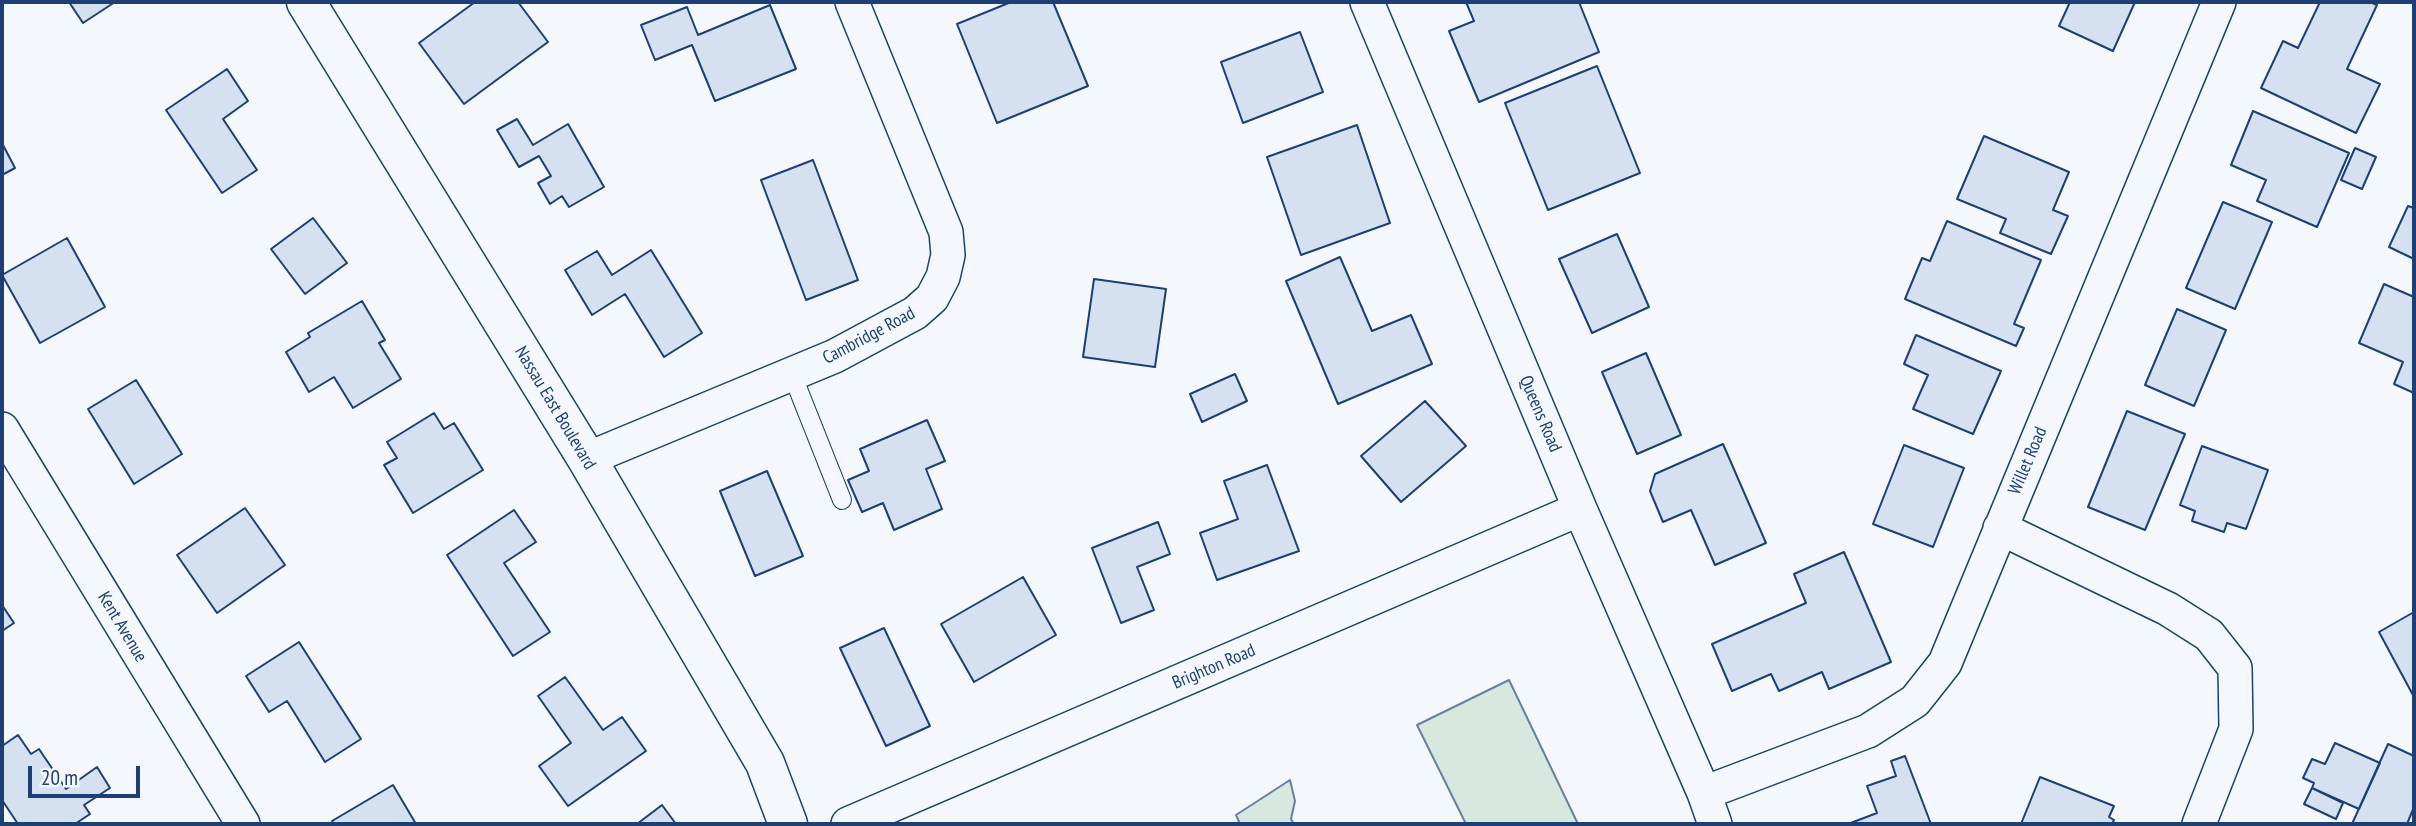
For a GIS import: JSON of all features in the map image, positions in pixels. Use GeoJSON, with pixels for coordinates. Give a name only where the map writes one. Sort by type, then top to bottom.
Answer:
{"type":"FeatureCollection","features":[{"type":"Feature","properties":{"kind":"street","name":"Nassau East Boulevard"},"geometry":{"type":"LineString","coordinates":[[306,2],[587,459],[765,762],[788,824]]}},
{"type":"Feature","properties":{"kind":"street","name":"Cambridge Road"},"geometry":{"type":"LineString","coordinates":[[587,459],[835,356],[915,313],[932,298],[943,277],[948,255],[946,232],[852,2]]}},
{"type":"Feature","properties":{"kind":"street","name":"Queens Road"},"geometry":{"type":"LineString","coordinates":[[1367,2],[1715,824]]}},
{"type":"Feature","properties":{"kind":"street","name":"Willet Road"},"geometry":{"type":"LineString","coordinates":[[1704,793],[1868,731],[1915,701],[1945,663],[2219,2]]}},
{"type":"Feature","properties":{"kind":"street","name":"Kent Avenue"},"geometry":{"type":"LineString","coordinates":[[2,429],[243,824]]}},
{"type":"Feature","properties":{"kind":"street","name":"Brighton Road"},"geometry":{"type":"LineString","coordinates":[[848,824],[1580,509]]}},
{"type":"Feature","properties":{"kind":"street"},"geometry":{"type":"LineString","coordinates":[[2000,528],[2168,609],[2210,635],[2235,668],[2235,729],[2199,824]]}},
{"type":"Feature","properties":{"kind":"lane"},"geometry":{"type":"LineString","coordinates":[[792,374],[842,500]]}},
{"type":"Feature","properties":{"kind":"shaded area"},"geometry":{"type":"Polygon","coordinates":[[[1509,680],[1578,824],[1466,824],[1417,725],[1509,680]]]}},
{"type":"Feature","properties":{"kind":"shaded area"},"geometry":{"type":"Polygon","coordinates":[[[1290,780],[1295,801],[1291,819],[1294,824],[1240,824],[1236,815],[1290,780]]]}},
{"type":"Feature","properties":{"kind":"building"},"geometry":{"type":"Polygon","coordinates":[[[69,2],[115,2],[83,23],[69,2]]]}},
{"type":"Feature","properties":{"kind":"building"},"geometry":{"type":"Polygon","coordinates":[[[475,2],[518,2],[548,42],[464,104],[419,43],[475,2]]]}},
{"type":"Feature","properties":{"kind":"building"},"geometry":{"type":"Polygon","coordinates":[[[1011,2],[1053,2],[1088,86],[997,123],[957,24],[1011,2]]]}},
{"type":"Feature","properties":{"kind":"building"},"geometry":{"type":"Polygon","coordinates":[[[1466,2],[1579,2],[1599,52],[1479,102],[1449,31],[1474,21],[1466,2]]]}},
{"type":"Feature","properties":{"kind":"building"},"geometry":{"type":"Polygon","coordinates":[[[2070,2],[2135,2],[2113,51],[2059,26],[2070,2]]]}},
{"type":"Feature","properties":{"kind":"building"},"geometry":{"type":"Polygon","coordinates":[[[2320,2],[2370,2],[2377,5],[2347,69],[2380,84],[2356,133],[2261,88],[2283,41],[2298,48],[2320,2]]]}},
{"type":"Feature","properties":{"kind":"building"},"geometry":{"type":"Polygon","coordinates":[[[770,5],[796,69],[715,101],[692,45],[655,60],[641,25],[687,7],[698,35],[770,5]]]}},
{"type":"Feature","properties":{"kind":"building"},"geometry":{"type":"Polygon","coordinates":[[[1300,32],[1323,92],[1243,123],[1221,62],[1300,32]]]}},
{"type":"Feature","properties":{"kind":"building"},"geometry":{"type":"Polygon","coordinates":[[[1597,66],[1640,173],[1548,210],[1505,103],[1597,66]]]}},
{"type":"Feature","properties":{"kind":"building"},"geometry":{"type":"Polygon","coordinates":[[[227,69],[248,101],[223,119],[257,170],[222,193],[166,110],[227,69]]]}},
{"type":"Feature","properties":{"kind":"building"},"geometry":{"type":"Polygon","coordinates":[[[2253,111],[2349,153],[2317,227],[2257,201],[2266,180],[2231,165],[2253,111]]]}},
{"type":"Feature","properties":{"kind":"building"},"geometry":{"type":"Polygon","coordinates":[[[517,119],[533,145],[568,124],[604,187],[569,207],[562,196],[550,204],[538,183],[551,176],[539,156],[519,167],[497,130],[517,119]]]}},
{"type":"Feature","properties":{"kind":"building"},"geometry":{"type":"Polygon","coordinates":[[[1357,125],[1390,223],[1301,255],[1267,157],[1357,125]]]}},
{"type":"Feature","properties":{"kind":"building"},"geometry":{"type":"Polygon","coordinates":[[[1984,136],[2069,172],[2053,210],[2068,216],[2051,254],[2000,233],[2006,219],[1957,199],[1984,136]]]}},
{"type":"Feature","properties":{"kind":"building"},"geometry":{"type":"Polygon","coordinates":[[[2,143],[15,168],[2,175],[2,143]]]}},
{"type":"Feature","properties":{"kind":"building"},"geometry":{"type":"Polygon","coordinates":[[[2355,148],[2376,157],[2362,189],[2341,180],[2355,148]]]}},
{"type":"Feature","properties":{"kind":"building"},"geometry":{"type":"Polygon","coordinates":[[[813,160],[858,280],[806,300],[761,180],[813,160]]]}},
{"type":"Feature","properties":{"kind":"building"},"geometry":{"type":"Polygon","coordinates":[[[2223,202],[2272,222],[2235,309],[2186,288],[2223,202]]]}},
{"type":"Feature","properties":{"kind":"building"},"geometry":{"type":"Polygon","coordinates":[[[2408,206],[2414,208],[2414,259],[2389,247],[2408,206]]]}},
{"type":"Feature","properties":{"kind":"building"},"geometry":{"type":"Polygon","coordinates":[[[313,218],[347,263],[305,294],[271,249],[313,218]]]}},
{"type":"Feature","properties":{"kind":"building"},"geometry":{"type":"Polygon","coordinates":[[[1947,221],[2041,260],[2014,324],[2024,328],[2016,346],[1905,299],[1922,258],[1930,261],[1947,221]]]}},
{"type":"Feature","properties":{"kind":"building"},"geometry":{"type":"Polygon","coordinates":[[[1617,234],[1649,307],[1592,333],[1559,259],[1617,234]]]}},
{"type":"Feature","properties":{"kind":"building"},"geometry":{"type":"Polygon","coordinates":[[[67,238],[105,307],[40,343],[2,275],[67,238]]]}},
{"type":"Feature","properties":{"kind":"building"},"geometry":{"type":"Polygon","coordinates":[[[651,250],[702,333],[664,357],[625,294],[592,315],[565,270],[597,251],[612,275],[651,250]]]}},
{"type":"Feature","properties":{"kind":"building"},"geometry":{"type":"Polygon","coordinates":[[[1340,257],[1372,331],[1411,315],[1432,364],[1338,404],[1286,281],[1340,257]]]}},
{"type":"Feature","properties":{"kind":"building"},"geometry":{"type":"Polygon","coordinates":[[[1094,279],[1166,289],[1155,367],[1083,357],[1094,279]]]}},
{"type":"Feature","properties":{"kind":"building"},"geometry":{"type":"Polygon","coordinates":[[[2384,284],[2414,297],[2414,393],[2394,384],[2403,362],[2359,343],[2384,284]]]}},
{"type":"Feature","properties":{"kind":"building"},"geometry":{"type":"Polygon","coordinates":[[[362,301],[385,340],[379,343],[401,379],[353,408],[334,377],[309,392],[286,352],[310,337],[308,333],[362,301]]]}},
{"type":"Feature","properties":{"kind":"building"},"geometry":{"type":"Polygon","coordinates":[[[2177,309],[2226,330],[2194,406],[2145,385],[2177,309]]]}},
{"type":"Feature","properties":{"kind":"building"},"geometry":{"type":"Polygon","coordinates":[[[1916,335],[2001,371],[1973,434],[1913,409],[1928,375],[1904,364],[1916,335]]]}},
{"type":"Feature","properties":{"kind":"building"},"geometry":{"type":"Polygon","coordinates":[[[1646,353],[1681,435],[1637,454],[1602,372],[1646,353]]]}},
{"type":"Feature","properties":{"kind":"building"},"geometry":{"type":"Polygon","coordinates":[[[1235,374],[1247,401],[1202,422],[1190,394],[1235,374]]]}},
{"type":"Feature","properties":{"kind":"building"},"geometry":{"type":"Polygon","coordinates":[[[136,380],[182,454],[134,484],[88,409],[136,380]]]}},
{"type":"Feature","properties":{"kind":"building"},"geometry":{"type":"Polygon","coordinates":[[[1425,401],[1466,446],[1401,502],[1361,456],[1425,401]]]}},
{"type":"Feature","properties":{"kind":"building"},"geometry":{"type":"Polygon","coordinates":[[[2127,411],[2185,434],[2145,530],[2088,507],[2127,411]]]}},
{"type":"Feature","properties":{"kind":"building"},"geometry":{"type":"Polygon","coordinates":[[[434,413],[444,429],[454,423],[483,470],[413,513],[384,465],[397,458],[387,442],[434,413]]]}},
{"type":"Feature","properties":{"kind":"building"},"geometry":{"type":"Polygon","coordinates":[[[927,420],[945,461],[926,469],[942,509],[894,530],[883,503],[862,512],[848,480],[869,471],[860,449],[927,420]]]}},
{"type":"Feature","properties":{"kind":"building"},"geometry":{"type":"Polygon","coordinates":[[[1723,444],[1766,543],[1715,565],[1691,510],[1663,522],[1650,491],[1655,474],[1723,444]]]}},
{"type":"Feature","properties":{"kind":"building"},"geometry":{"type":"Polygon","coordinates":[[[1904,445],[1964,468],[1933,547],[1873,524],[1904,445]]]}},
{"type":"Feature","properties":{"kind":"building"},"geometry":{"type":"Polygon","coordinates":[[[2202,446],[2268,470],[2246,529],[2227,523],[2224,532],[2192,521],[2195,511],[2180,505],[2202,446]]]}},
{"type":"Feature","properties":{"kind":"building"},"geometry":{"type":"Polygon","coordinates":[[[1267,465],[1299,551],[1217,580],[1200,533],[1238,519],[1224,481],[1267,465]]]}},
{"type":"Feature","properties":{"kind":"building"},"geometry":{"type":"Polygon","coordinates":[[[767,471],[803,556],[755,576],[720,491],[767,471]]]}},
{"type":"Feature","properties":{"kind":"building"},"geometry":{"type":"Polygon","coordinates":[[[245,508],[285,565],[217,613],[177,555],[245,508]]]}},
{"type":"Feature","properties":{"kind":"building"},"geometry":{"type":"Polygon","coordinates":[[[514,510],[536,542],[504,563],[550,632],[513,656],[447,555],[514,510]]]}},
{"type":"Feature","properties":{"kind":"building"},"geometry":{"type":"Polygon","coordinates":[[[1158,522],[1170,554],[1137,567],[1154,610],[1121,623],[1092,548],[1158,522]]]}},
{"type":"Feature","properties":{"kind":"building"},"geometry":{"type":"Polygon","coordinates":[[[1844,552],[1891,662],[1829,689],[1822,672],[1779,691],[1771,674],[1732,691],[1712,644],[1806,603],[1794,574],[1844,552]]]}},
{"type":"Feature","properties":{"kind":"building"},"geometry":{"type":"Polygon","coordinates":[[[1023,577],[1056,635],[974,682],[941,624],[1023,577]]]}},
{"type":"Feature","properties":{"kind":"building"},"geometry":{"type":"Polygon","coordinates":[[[2,605],[14,623],[2,631],[2,605]]]}},
{"type":"Feature","properties":{"kind":"building"},"geometry":{"type":"Polygon","coordinates":[[[2414,612],[2414,697],[2379,632],[2414,612]]]}},
{"type":"Feature","properties":{"kind":"building"},"geometry":{"type":"Polygon","coordinates":[[[884,628],[930,726],[886,746],[840,648],[884,628]]]}},
{"type":"Feature","properties":{"kind":"building"},"geometry":{"type":"Polygon","coordinates":[[[299,642],[361,739],[325,762],[287,701],[269,712],[246,676],[299,642]]]}},
{"type":"Feature","properties":{"kind":"building"},"geometry":{"type":"Polygon","coordinates":[[[565,677],[603,730],[622,717],[646,751],[568,806],[539,766],[571,743],[538,696],[565,677]]]}},
{"type":"Feature","properties":{"kind":"building"},"geometry":{"type":"Polygon","coordinates":[[[18,735],[31,754],[39,749],[66,789],[97,767],[110,788],[84,805],[90,814],[75,824],[18,824],[2,800],[2,746],[18,735]]]}},
{"type":"Feature","properties":{"kind":"building"},"geometry":{"type":"Polygon","coordinates":[[[2335,743],[2380,763],[2359,809],[2312,788],[2314,783],[2303,778],[2312,759],[2325,764],[2335,743]]]}},
{"type":"Feature","properties":{"kind":"building"},"geometry":{"type":"Polygon","coordinates":[[[2388,744],[2414,756],[2414,807],[2407,824],[2352,824],[2388,744]]]}},
{"type":"Feature","properties":{"kind":"building"},"geometry":{"type":"Polygon","coordinates":[[[1905,756],[1931,824],[1848,824],[1877,813],[1867,786],[1896,776],[1891,761],[1905,756]]]}},
{"type":"Feature","properties":{"kind":"building"},"geometry":{"type":"Polygon","coordinates":[[[2040,777],[2114,806],[2109,817],[2114,820],[2112,824],[2021,824],[2040,777]]]}},
{"type":"Feature","properties":{"kind":"building"},"geometry":{"type":"Polygon","coordinates":[[[393,785],[416,824],[334,824],[332,821],[393,785]]]}},
{"type":"Feature","properties":{"kind":"building"},"geometry":{"type":"Polygon","coordinates":[[[2312,788],[2343,803],[2336,819],[2304,804],[2312,788]]]}},
{"type":"Feature","properties":{"kind":"building"},"geometry":{"type":"Polygon","coordinates":[[[662,805],[676,824],[637,824],[662,805]]]}}]}
